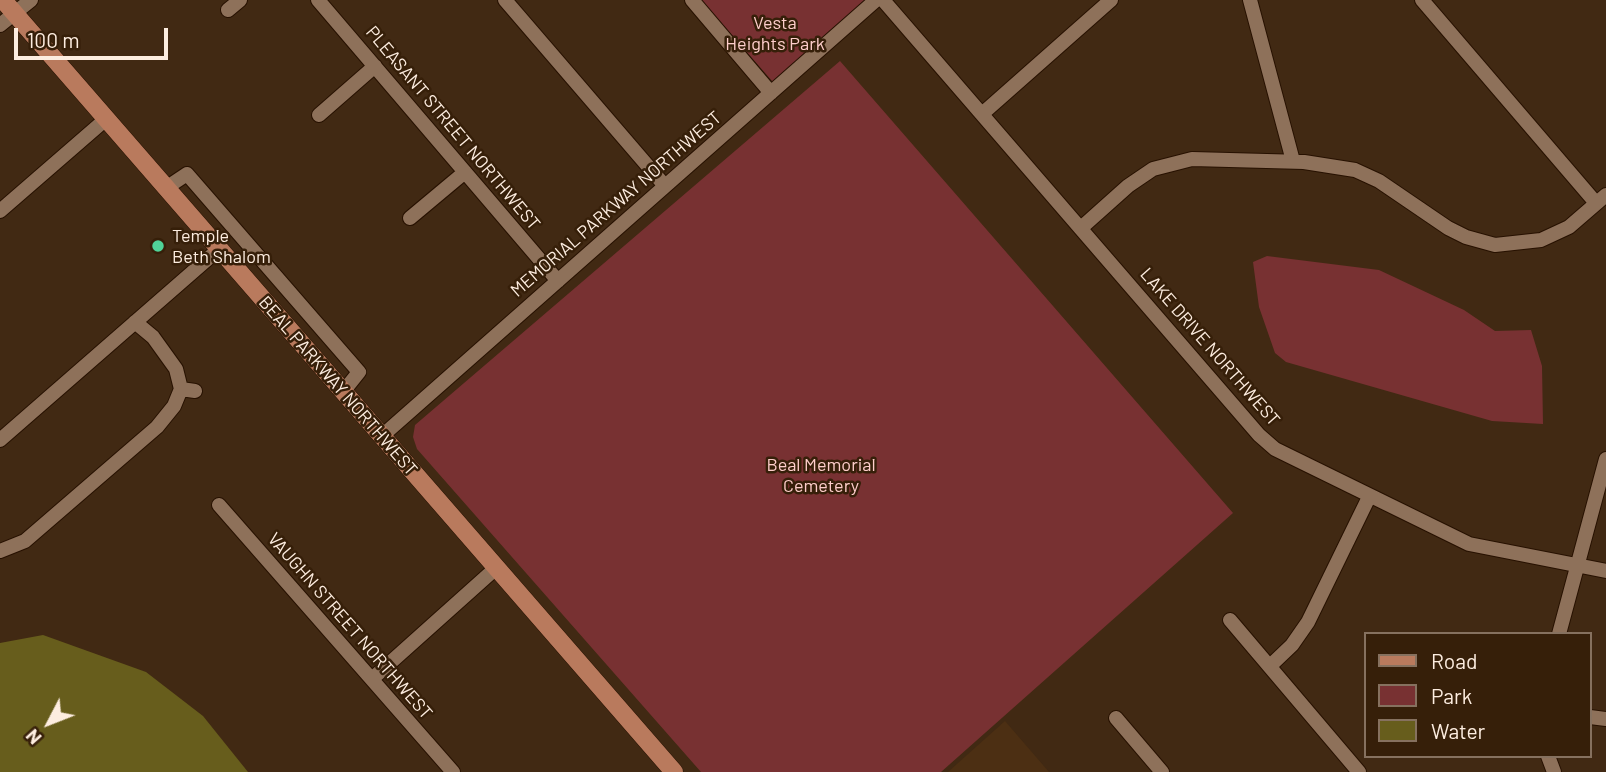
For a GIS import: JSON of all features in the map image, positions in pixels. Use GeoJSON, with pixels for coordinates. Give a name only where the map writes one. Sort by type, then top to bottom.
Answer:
{"type":"FeatureCollection","features":[{"type":"Feature","properties":{"kind":"main road","name":"BEAL PARKWAY NORTHWEST"},"geometry":{"type":"LineString","coordinates":[[9,6],[674,772]]}},
{"type":"Feature","properties":{"kind":"street"},"geometry":{"type":"LineString","coordinates":[[0,25],[9,6],[31,0]]}},
{"type":"Feature","properties":{"kind":"street"},"geometry":{"type":"LineString","coordinates":[[228,10],[240,0]]}},
{"type":"Feature","properties":{"kind":"street","name":"PLEASANT STREET NORTHWEST"},"geometry":{"type":"LineString","coordinates":[[318,0],[558,281]]}},
{"type":"Feature","properties":{"kind":"street"},"geometry":{"type":"LineString","coordinates":[[505,0],[665,186]]}},
{"type":"Feature","properties":{"kind":"street"},"geometry":{"type":"LineString","coordinates":[[692,0],[771,93]]}},
{"type":"Feature","properties":{"kind":"street","name":"MEMORIAL PARKWAY NORTHWEST"},"geometry":{"type":"LineString","coordinates":[[382,436],[876,0]]}},
{"type":"Feature","properties":{"kind":"street","name":"LAKE DRIVE NORTHWEST"},"geometry":{"type":"LineString","coordinates":[[883,0],[1259,435],[1283,454],[1469,544],[1606,571]]}},
{"type":"Feature","properties":{"kind":"street"},"geometry":{"type":"LineString","coordinates":[[982,114],[1111,0]]}},
{"type":"Feature","properties":{"kind":"street"},"geometry":{"type":"LineString","coordinates":[[1250,0],[1293,161]]}},
{"type":"Feature","properties":{"kind":"street"},"geometry":{"type":"LineString","coordinates":[[1081,228],[1128,186],[1160,167],[1192,159],[1293,161],[1337,165],[1367,174],[1448,228],[1466,237],[1495,245],[1541,240],[1569,227],[1601,199],[1422,0]]}},
{"type":"Feature","properties":{"kind":"street"},"geometry":{"type":"LineString","coordinates":[[319,115],[375,66]]}},
{"type":"Feature","properties":{"kind":"street"},"geometry":{"type":"LineString","coordinates":[[0,211],[106,119]]}},
{"type":"Feature","properties":{"kind":"street"},"geometry":{"type":"LineString","coordinates":[[410,218],[465,172]]}},
{"type":"Feature","properties":{"kind":"street"},"geometry":{"type":"LineString","coordinates":[[166,188],[187,174],[359,372],[343,392]]}},
{"type":"Feature","properties":{"kind":"street"},"geometry":{"type":"LineString","coordinates":[[0,440],[219,249]]}},
{"type":"Feature","properties":{"kind":"street"},"geometry":{"type":"LineString","coordinates":[[0,551],[25,541],[157,427],[188,390],[169,357],[135,322]]}},
{"type":"Feature","properties":{"kind":"street"},"geometry":{"type":"LineString","coordinates":[[1560,632],[1606,459]]}},
{"type":"Feature","properties":{"kind":"street"},"geometry":{"type":"LineString","coordinates":[[1270,666],[1292,645],[1308,622],[1369,497]]}},
{"type":"Feature","properties":{"kind":"street","name":"VAUGHN STREET NORTHWEST"},"geometry":{"type":"LineString","coordinates":[[219,505],[453,772]]}},
{"type":"Feature","properties":{"kind":"street"},"geometry":{"type":"LineString","coordinates":[[372,679],[496,568]]}},
{"type":"Feature","properties":{"kind":"street"},"geometry":{"type":"LineString","coordinates":[[1230,621],[1359,772]]}},
{"type":"Feature","properties":{"kind":"street"},"geometry":{"type":"LineString","coordinates":[[1116,718],[1162,772]]}},
{"type":"Feature","properties":{"kind":"shaded area"},"geometry":{"type":"Polygon","coordinates":[[[1005,721],[1049,772],[948,772],[1005,721]]]}},
{"type":"Feature","properties":{"kind":"green space","name":"Vesta Heights Park"},"geometry":{"type":"Polygon","coordinates":[[[701,0],[865,0],[773,82],[701,0]]]}},
{"type":"Feature","properties":{"kind":"green space","name":"Beal Memorial Cemetery"},"geometry":{"type":"Polygon","coordinates":[[[840,61],[1233,513],[941,772],[701,772],[417,449],[413,437],[415,425],[840,61]]]}},
{"type":"Feature","properties":{"kind":"green space"},"geometry":{"type":"Polygon","coordinates":[[[1267,256],[1379,270],[1464,310],[1495,331],[1531,330],[1542,366],[1543,424],[1492,421],[1286,362],[1275,353],[1259,307],[1253,262],[1267,256]]]}},
{"type":"Feature","properties":{"kind":"water"},"geometry":{"type":"Polygon","coordinates":[[[43,635],[146,672],[203,716],[248,772],[0,772],[0,643],[43,635]]]}},
{"type":"Feature","properties":{"kind":"place","name":"Temple Beth Shalom"},"geometry":{"type":"Point","coordinates":[158,246]}}]}
